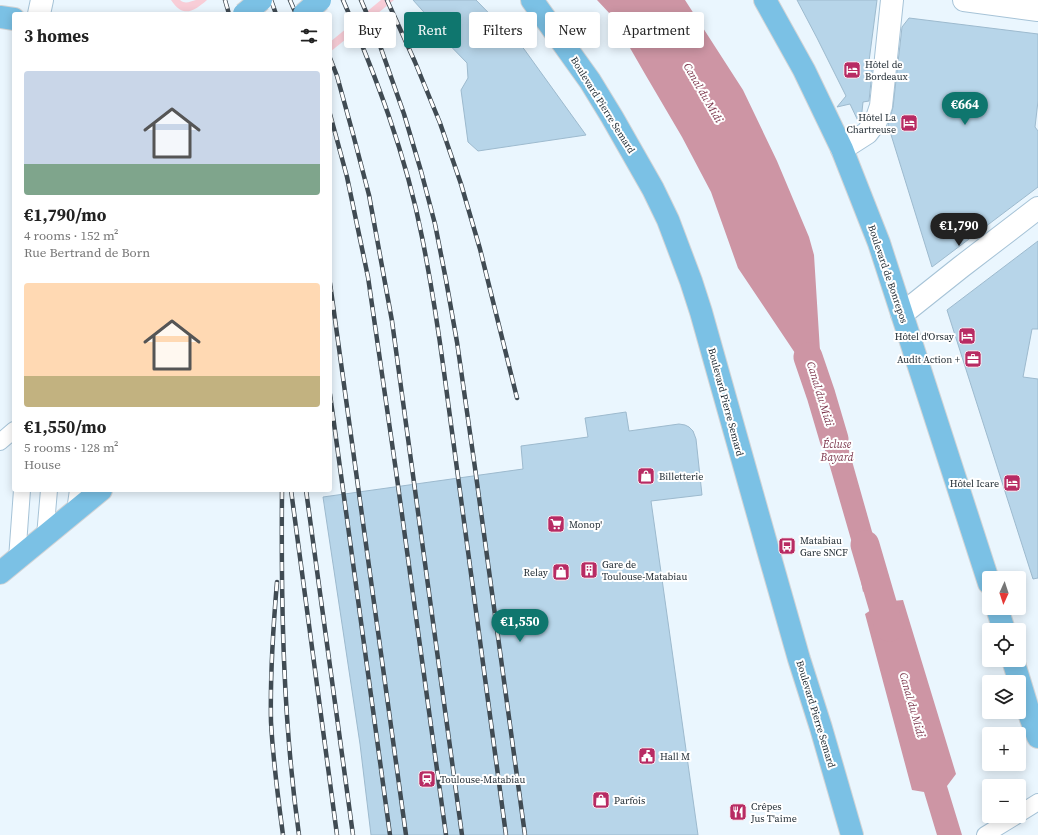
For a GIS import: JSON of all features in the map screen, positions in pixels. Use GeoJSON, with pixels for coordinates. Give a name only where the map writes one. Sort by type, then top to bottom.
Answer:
{"type":"FeatureCollection","features":[{"type":"Feature","properties":{"kind":"main road"},"geometry":{"type":"LineString","coordinates":[[246,12],[261,0]]}},
{"type":"Feature","properties":{"kind":"main road"},"geometry":{"type":"LineString","coordinates":[[306,12],[320,0]]}},
{"type":"Feature","properties":{"kind":"main road","name":"Boulevard Pierre Semard"},"geometry":{"type":"LineString","coordinates":[[532,0],[590,81],[653,190],[673,232],[702,312],[799,659],[852,835]]}},
{"type":"Feature","properties":{"kind":"main road","name":"Boulevard de Bonrepos"},"geometry":{"type":"LineString","coordinates":[[765,0],[804,70],[842,149],[879,243],[985,571]]}},
{"type":"Feature","properties":{"kind":"main road"},"geometry":{"type":"LineString","coordinates":[[0,17],[12,19]]}},
{"type":"Feature","properties":{"kind":"main road"},"geometry":{"type":"LineString","coordinates":[[0,573],[45,536],[77,500],[96,492]]}},
{"type":"Feature","properties":{"kind":"main road"},"geometry":{"type":"LineString","coordinates":[[1015,667],[1031,719],[1038,736]]}},
{"type":"Feature","properties":{"kind":"street"},"geometry":{"type":"LineString","coordinates":[[39,12],[42,0]]}},
{"type":"Feature","properties":{"kind":"street"},"geometry":{"type":"LineString","coordinates":[[842,149],[867,133],[876,121],[881,106],[892,0]]}},
{"type":"Feature","properties":{"kind":"street"},"geometry":{"type":"LineString","coordinates":[[964,0],[1038,10]]}},
{"type":"Feature","properties":{"kind":"street"},"geometry":{"type":"LineString","coordinates":[[902,314],[1038,208]]}},
{"type":"Feature","properties":{"kind":"lane"},"geometry":{"type":"LineString","coordinates":[[0,442],[12,432]]}},
{"type":"Feature","properties":{"kind":"lane"},"geometry":{"type":"LineString","coordinates":[[17,559],[22,492]]}},
{"type":"Feature","properties":{"kind":"lane"},"geometry":{"type":"LineString","coordinates":[[45,536],[49,492]]}},
{"type":"Feature","properties":{"kind":"lane"},"geometry":{"type":"LineString","coordinates":[[1026,810],[1038,802]]}},
{"type":"Feature","properties":{"kind":"lane"},"geometry":{"type":"LineString","coordinates":[[985,835],[1005,823]]}},
{"type":"Feature","properties":{"kind":"shaded area"},"geometry":{"type":"Polygon","coordinates":[[[171,0],[186,2],[207,0],[193,10],[184,11],[175,6],[171,0]]]}},
{"type":"Feature","properties":{"kind":"shaded area"},"geometry":{"type":"Polygon","coordinates":[[[381,0],[394,0],[379,12],[366,12],[381,0]]]}},
{"type":"Feature","properties":{"kind":"shaded area"},"geometry":{"type":"Polygon","coordinates":[[[344,30],[344,41],[332,50],[332,40],[344,30]]]}},
{"type":"Feature","properties":{"kind":"water"},"geometry":{"type":"Polygon","coordinates":[[[597,0],[685,0],[693,12],[608,12],[597,0]]]}},
{"type":"Feature","properties":{"kind":"water"},"geometry":{"type":"Polygon","coordinates":[[[704,29],[743,90],[777,161],[809,237],[814,255],[820,351],[834,395],[821,395],[810,402],[795,353],[738,268],[711,192],[682,137],[630,48],[704,48],[704,29]]]}},
{"type":"Feature","properties":{"kind":"water","name":"Écluse Bayard"},"geometry":{"type":"Polygon","coordinates":[[[822,400],[835,401],[884,574],[888,574],[890,584],[875,582],[863,592],[861,581],[863,581],[813,408],[822,400]]]}},
{"type":"Feature","properties":{"kind":"water"},"geometry":{"type":"Polygon","coordinates":[[[877,589],[889,590],[892,601],[903,600],[956,774],[947,786],[962,835],[937,835],[924,792],[912,790],[865,614],[871,610],[866,595],[877,589]]]}},
{"type":"Feature","properties":{"kind":"building"},"geometry":{"type":"Polygon","coordinates":[[[413,0],[476,0],[488,12],[469,12],[469,48],[523,48],[586,135],[478,151],[468,142],[461,90],[468,78],[467,63],[452,48],[461,48],[461,12],[424,12],[413,0]]]}},
{"type":"Feature","properties":{"kind":"building"},"geometry":{"type":"Polygon","coordinates":[[[797,0],[877,0],[868,69],[873,62],[869,101],[863,102],[861,121],[859,123],[850,104],[837,107],[846,96],[797,0]]]}},
{"type":"Feature","properties":{"kind":"building"},"geometry":{"type":"Polygon","coordinates":[[[909,18],[1038,34],[1038,101],[1035,127],[1038,131],[1038,187],[932,267],[888,125],[893,107],[902,27],[909,18]]]}},
{"type":"Feature","properties":{"kind":"building"},"geometry":{"type":"Polygon","coordinates":[[[1038,241],[1038,329],[1032,329],[1023,377],[1038,379],[1038,578],[1033,579],[947,310],[1038,241]]]}},
{"type":"Feature","properties":{"kind":"building"},"geometry":{"type":"Polygon","coordinates":[[[626,412],[629,431],[679,424],[689,427],[693,431],[696,439],[702,495],[651,501],[698,835],[371,835],[360,744],[323,497],[523,469],[521,446],[588,437],[585,418],[626,412]]]}},
{"type":"Feature","properties":{"kind":"waterway","name":"Canal du Midi"},"geometry":{"type":"LineString","coordinates":[[808,357],[834,439]]}},
{"type":"Feature","properties":{"kind":"waterway","name":"Canal du Midi"},"geometry":{"type":"LineString","coordinates":[[865,545],[889,627]]}},
{"type":"Feature","properties":{"kind":"railway"},"geometry":{"type":"LineString","coordinates":[[225,0],[228,12]]}},
{"type":"Feature","properties":{"kind":"railway"},"geometry":{"type":"LineString","coordinates":[[249,0],[253,12]]}},
{"type":"Feature","properties":{"kind":"railway"},"geometry":{"type":"LineString","coordinates":[[271,0],[275,12]]}},
{"type":"Feature","properties":{"kind":"railway"},"geometry":{"type":"LineString","coordinates":[[290,0],[295,12]]}},
{"type":"Feature","properties":{"kind":"railway"},"geometry":{"type":"LineString","coordinates":[[308,0],[313,12]]}},
{"type":"Feature","properties":{"kind":"railway"},"geometry":{"type":"LineString","coordinates":[[343,0],[389,116],[408,176],[422,237],[442,355],[506,835]]}},
{"type":"Feature","properties":{"kind":"railway"},"geometry":{"type":"LineString","coordinates":[[361,0],[378,40],[404,114],[435,224],[446,280],[457,342],[475,468],[525,835]]}},
{"type":"Feature","properties":{"kind":"railway"},"geometry":{"type":"LineString","coordinates":[[387,0],[440,123],[461,184],[480,249],[517,398]]}},
{"type":"Feature","properties":{"kind":"railway"},"geometry":{"type":"LineString","coordinates":[[332,63],[337,76],[369,195],[392,321],[462,835]]}},
{"type":"Feature","properties":{"kind":"railway"},"geometry":{"type":"LineString","coordinates":[[332,121],[347,177],[368,277],[446,835]]}},
{"type":"Feature","properties":{"kind":"railway"},"geometry":{"type":"LineString","coordinates":[[332,298],[406,835]]}},
{"type":"Feature","properties":{"kind":"railway"},"geometry":{"type":"LineString","coordinates":[[332,409],[390,835]]}},
{"type":"Feature","properties":{"kind":"railway"},"geometry":{"type":"LineString","coordinates":[[282,492],[282,576],[286,706],[289,749],[299,835]]}},
{"type":"Feature","properties":{"kind":"railway"},"geometry":{"type":"LineString","coordinates":[[291,492],[337,835]]}},
{"type":"Feature","properties":{"kind":"railway"},"geometry":{"type":"LineString","coordinates":[[306,492],[353,835]]}},
{"type":"Feature","properties":{"kind":"railway"},"geometry":{"type":"LineString","coordinates":[[277,582],[272,652],[271,722],[274,765],[283,835]]}},
{"type":"Feature","properties":{"kind":"place","name":"Hôtel de Bordeaux"},"geometry":{"type":"Point","coordinates":[852,70]}},
{"type":"Feature","properties":{"kind":"place","name":"Hôtel La Chartreuse"},"geometry":{"type":"Point","coordinates":[909,123]}},
{"type":"Feature","properties":{"kind":"place","name":"Hôtel d'Orsay"},"geometry":{"type":"Point","coordinates":[967,336]}},
{"type":"Feature","properties":{"kind":"place","name":"Audit Action +"},"geometry":{"type":"Point","coordinates":[973,359]}},
{"type":"Feature","properties":{"kind":"place","name":"Billetterie"},"geometry":{"type":"Point","coordinates":[646,476]}},
{"type":"Feature","properties":{"kind":"place","name":"Hôtel Icare"},"geometry":{"type":"Point","coordinates":[1012,483]}},
{"type":"Feature","properties":{"kind":"place","name":"Monop'"},"geometry":{"type":"Point","coordinates":[556,524]}},
{"type":"Feature","properties":{"kind":"place","name":"Matabiau Gare SNCF"},"geometry":{"type":"Point","coordinates":[787,546]}},
{"type":"Feature","properties":{"kind":"place","name":"Gare de Toulouse-Matabiau"},"geometry":{"type":"Point","coordinates":[589,570]}},
{"type":"Feature","properties":{"kind":"place","name":"Relay"},"geometry":{"type":"Point","coordinates":[561,572]}},
{"type":"Feature","properties":{"kind":"place","name":"Hall M"},"geometry":{"type":"Point","coordinates":[647,756]}},
{"type":"Feature","properties":{"kind":"place","name":"Toulouse-Matabiau"},"geometry":{"type":"Point","coordinates":[427,779]}},
{"type":"Feature","properties":{"kind":"place","name":"Parfois"},"geometry":{"type":"Point","coordinates":[601,800]}},
{"type":"Feature","properties":{"kind":"place","name":"Crêpes Jus T'aime"},"geometry":{"type":"Point","coordinates":[738,812]}}]}
